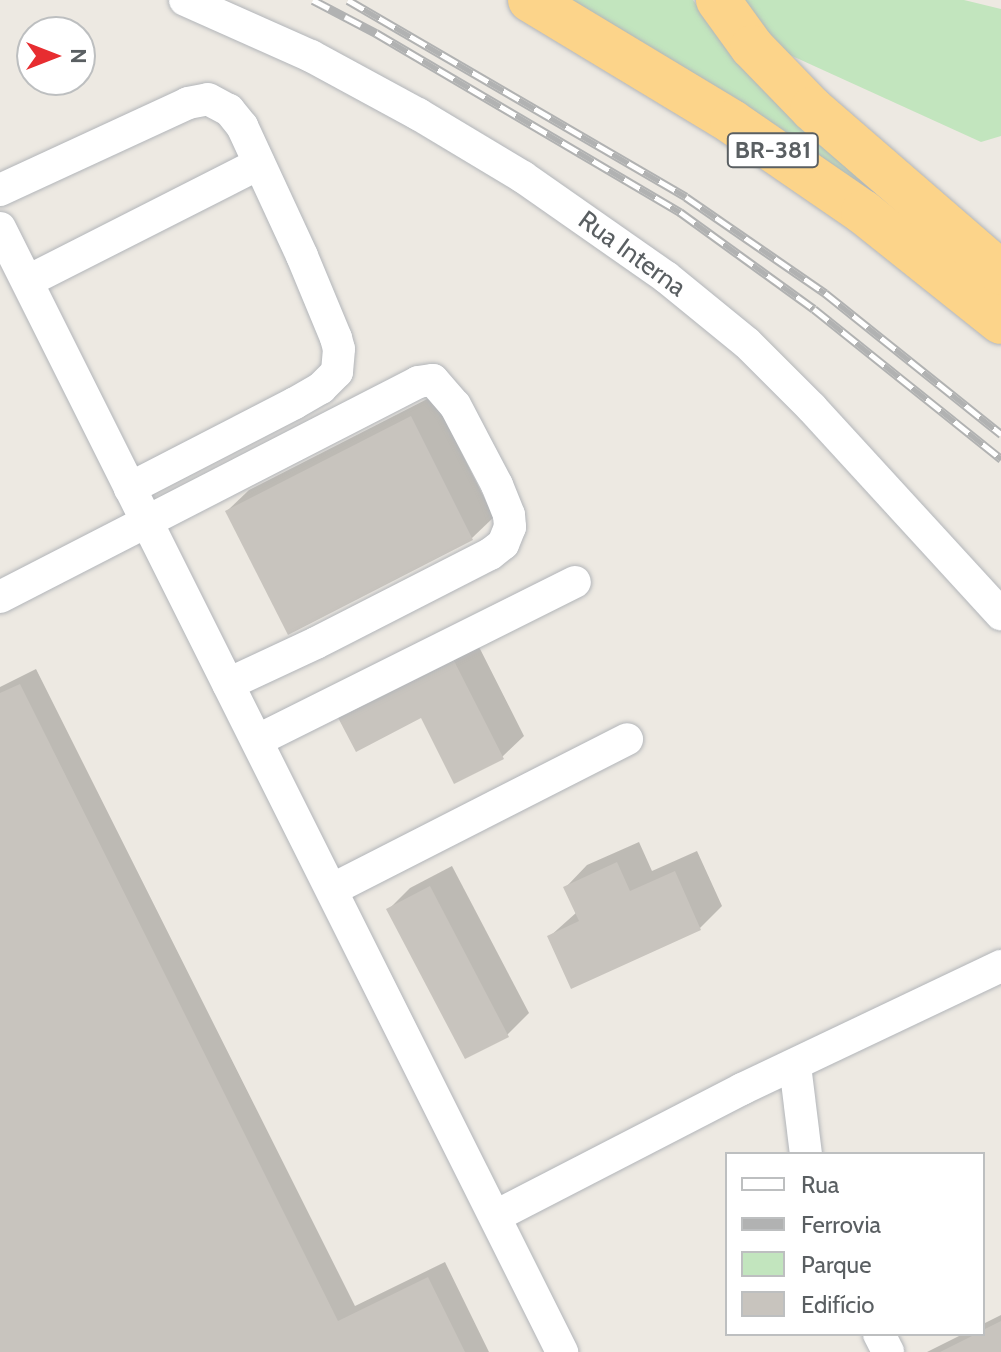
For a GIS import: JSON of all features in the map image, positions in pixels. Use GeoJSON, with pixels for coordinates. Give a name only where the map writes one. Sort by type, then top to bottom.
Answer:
{"type":"FeatureCollection","features":[{"type":"Feature","properties":{"kind":"highway","name":"BR-381"},"geometry":{"type":"LineString","coordinates":[[530,0],[732,122],[863,212],[1001,322]]}},
{"type":"Feature","properties":{"kind":"highway","name":"BR-381"},"geometry":{"type":"LineString","coordinates":[[718,0],[752,47],[812,109],[1001,273]]}},
{"type":"Feature","properties":{"kind":"lane","name":"Rua Interna"},"geometry":{"type":"LineString","coordinates":[[185,0],[311,56],[418,114],[523,177],[666,277],[747,343],[812,408],[1001,614]]}},
{"type":"Feature","properties":{"kind":"lane"},"geometry":{"type":"LineString","coordinates":[[0,190],[198,99],[216,101],[235,116],[336,338],[339,349],[337,372],[321,388],[130,488]]}},
{"type":"Feature","properties":{"kind":"lane"},"geometry":{"type":"LineString","coordinates":[[28,281],[259,164]]}},
{"type":"Feature","properties":{"kind":"lane"},"geometry":{"type":"LineString","coordinates":[[0,228],[562,1352]]}},
{"type":"Feature","properties":{"kind":"lane"},"geometry":{"type":"LineString","coordinates":[[0,597],[427,379],[446,392],[497,485],[510,527],[497,550],[228,684]]}},
{"type":"Feature","properties":{"kind":"lane"},"geometry":{"type":"LineString","coordinates":[[258,740],[575,582]]}},
{"type":"Feature","properties":{"kind":"lane"},"geometry":{"type":"LineString","coordinates":[[333,889],[627,739]]}},
{"type":"Feature","properties":{"kind":"lane"},"geometry":{"type":"LineString","coordinates":[[496,1216],[795,1065],[1001,966]]}},
{"type":"Feature","properties":{"kind":"lane"},"geometry":{"type":"LineString","coordinates":[[795,1065],[806,1152]]}},
{"type":"Feature","properties":{"kind":"green space"},"geometry":{"type":"Polygon","coordinates":[[[548,0],[693,0],[715,31],[902,221],[548,0]]]}},
{"type":"Feature","properties":{"kind":"green space"},"geometry":{"type":"Polygon","coordinates":[[[737,0],[964,0],[1001,9],[1001,136],[981,142],[759,41],[737,0]]]}},
{"type":"Feature","properties":{"kind":"building"},"geometry":{"type":"Polygon","coordinates":[[[411,416],[473,540],[288,635],[225,511],[411,416]]]}},
{"type":"Feature","properties":{"kind":"building"},"geometry":{"type":"Polygon","coordinates":[[[450,653],[504,759],[454,784],[421,718],[356,752],[335,712],[450,653]]]}},
{"type":"Feature","properties":{"kind":"building"},"geometry":{"type":"Polygon","coordinates":[[[20,684],[338,1321],[428,1277],[465,1352],[0,1352],[0,693],[20,684]]]}},
{"type":"Feature","properties":{"kind":"building"},"geometry":{"type":"Polygon","coordinates":[[[617,862],[630,891],[675,871],[701,930],[571,989],[547,936],[579,921],[563,887],[617,862]]]}},
{"type":"Feature","properties":{"kind":"building"},"geometry":{"type":"Polygon","coordinates":[[[430,886],[509,1037],[465,1059],[386,909],[430,886]]]}},
{"type":"Feature","properties":{"kind":"building"},"geometry":{"type":"Polygon","coordinates":[[[1001,1321],[1001,1352],[940,1352],[972,1336],[985,1336],[985,1329],[1001,1321]]]}},
{"type":"Feature","properties":{"kind":"railway"},"geometry":{"type":"LineString","coordinates":[[313,0],[376,33],[680,212],[814,309],[1001,459]]}},
{"type":"Feature","properties":{"kind":"railway"},"geometry":{"type":"LineString","coordinates":[[348,0],[686,197],[825,293],[1001,434]]}}]}
